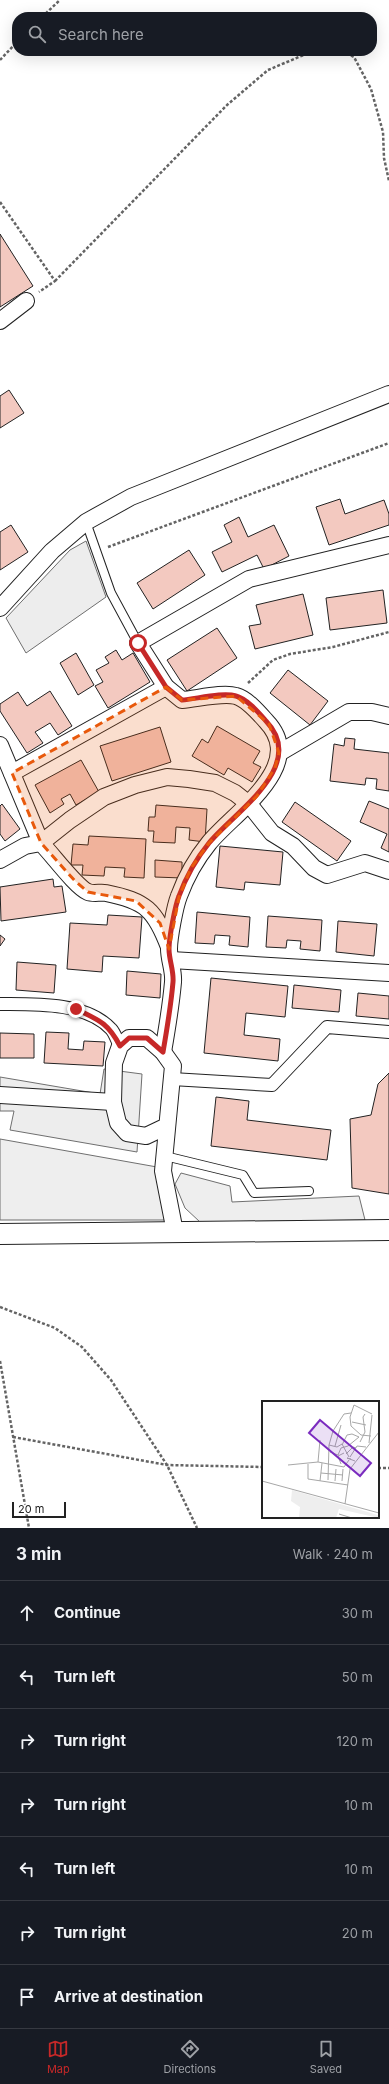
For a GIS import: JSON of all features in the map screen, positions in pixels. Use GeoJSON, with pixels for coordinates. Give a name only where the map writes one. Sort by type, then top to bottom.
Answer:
{"type":"FeatureCollection","features":[{"type":"Feature","properties":{"kind":"street"},"geometry":{"type":"LineString","coordinates":[[0,321],[26,301]]}},
{"type":"Feature","properties":{"kind":"street"},"geometry":{"type":"LineString","coordinates":[[0,608],[52,551],[86,522],[131,497],[389,394]]}},
{"type":"Feature","properties":{"kind":"street"},"geometry":{"type":"LineString","coordinates":[[170,954],[179,897],[192,868],[209,842],[257,796],[275,768],[279,753],[277,740],[269,724],[253,707],[236,696],[218,695],[182,700],[166,687],[138,643],[249,579],[389,544]]}},
{"type":"Feature","properties":{"kind":"street"},"geometry":{"type":"LineString","coordinates":[[12,772],[166,687]]}},
{"type":"Feature","properties":{"kind":"street"},"geometry":{"type":"LineString","coordinates":[[279,753],[349,712],[372,712],[389,716]]}},
{"type":"Feature","properties":{"kind":"street"},"geometry":{"type":"LineString","coordinates":[[0,745],[42,843],[75,881],[88,892],[105,893],[136,901],[150,912],[160,923],[170,954],[173,981],[163,1052]]}},
{"type":"Feature","properties":{"kind":"street"},"geometry":{"type":"LineString","coordinates":[[0,860],[25,846],[42,843],[70,820],[104,797],[135,785],[167,777],[215,783],[235,793],[249,804],[272,833],[294,846],[314,868],[327,875],[364,863],[389,871]]}},
{"type":"Feature","properties":{"kind":"street"},"geometry":{"type":"LineString","coordinates":[[170,954],[389,973]]}},
{"type":"Feature","properties":{"kind":"street"},"geometry":{"type":"LineString","coordinates":[[0,1004],[34,1004],[76,1009],[98,1020],[112,1030],[120,1046]]}},
{"type":"Feature","properties":{"kind":"street"},"geometry":{"type":"LineString","coordinates":[[172,1079],[272,1085],[326,1027],[389,1032]]}},
{"type":"Feature","properties":{"kind":"street"},"geometry":{"type":"LineString","coordinates":[[167,1126],[146,1136],[127,1133],[118,1123],[113,1102],[114,1062],[120,1046],[129,1038],[147,1038],[163,1052],[173,1066],[163,1171],[175,1232]]}},
{"type":"Feature","properties":{"kind":"street"},"geometry":{"type":"LineString","coordinates":[[0,1095],[113,1102]]}},
{"type":"Feature","properties":{"kind":"street"},"geometry":{"type":"LineString","coordinates":[[0,1234],[389,1230]]}},
{"type":"Feature","properties":{"kind":"lane"},"geometry":{"type":"LineString","coordinates":[[86,522],[111,593],[138,643]]}},
{"type":"Feature","properties":{"kind":"lane"},"geometry":{"type":"LineString","coordinates":[[165,1156],[243,1175],[254,1193],[309,1191]]}},
{"type":"Feature","properties":{"kind":"path"},"geometry":{"type":"LineString","coordinates":[[47,12],[60,0]]}},
{"type":"Feature","properties":{"kind":"path"},"geometry":{"type":"LineString","coordinates":[[0,60],[12,47]]}},
{"type":"Feature","properties":{"kind":"path"},"geometry":{"type":"LineString","coordinates":[[26,301],[56,281],[227,105],[268,70],[301,56]]}},
{"type":"Feature","properties":{"kind":"path"},"geometry":{"type":"LineString","coordinates":[[352,56],[354,57],[371,89],[383,132],[384,158],[389,181]]}},
{"type":"Feature","properties":{"kind":"path"},"geometry":{"type":"LineString","coordinates":[[0,202],[56,281]]}},
{"type":"Feature","properties":{"kind":"path"},"geometry":{"type":"LineString","coordinates":[[96,551],[389,444]]}},
{"type":"Feature","properties":{"kind":"path"},"geometry":{"type":"LineString","coordinates":[[236,696],[260,670],[273,660],[290,654],[333,647],[389,632]]}},
{"type":"Feature","properties":{"kind":"path"},"geometry":{"type":"LineString","coordinates":[[0,1307],[55,1328],[82,1347],[111,1380],[167,1465],[197,1528]]}},
{"type":"Feature","properties":{"kind":"path"},"geometry":{"type":"LineString","coordinates":[[0,1361],[29,1528]]}},
{"type":"Feature","properties":{"kind":"path"},"geometry":{"type":"LineString","coordinates":[[13,1436],[167,1465],[262,1466]]}},
{"type":"Feature","properties":{"kind":"highlighted area"},"geometry":{"type":"Polygon","coordinates":[[[166,687],[182,700],[236,696],[269,724],[279,753],[275,768],[257,796],[209,843],[191,868],[179,897],[169,949],[160,923],[136,901],[88,892],[75,881],[41,843],[12,773],[166,687]]]}},
{"type":"Feature","properties":{"kind":"shaded area"},"geometry":{"type":"Polygon","coordinates":[[[86,541],[106,597],[26,653],[6,618],[70,550],[86,541]]]}},
{"type":"Feature","properties":{"kind":"shaded area"},"geometry":{"type":"Polygon","coordinates":[[[104,1069],[142,1074],[137,1152],[10,1130],[14,1111],[0,1111],[0,1077],[100,1094],[104,1069]]]}},
{"type":"Feature","properties":{"kind":"shaded area"},"geometry":{"type":"Polygon","coordinates":[[[0,1139],[157,1167],[167,1220],[0,1220],[0,1139]]]}},
{"type":"Feature","properties":{"kind":"shaded area"},"geometry":{"type":"Polygon","coordinates":[[[181,1173],[230,1186],[232,1202],[359,1196],[365,1220],[200,1222],[185,1208],[175,1184],[181,1173]]]}},
{"type":"Feature","properties":{"kind":"building"},"geometry":{"type":"Polygon","coordinates":[[[0,234],[33,286],[0,307],[0,234]]]}},
{"type":"Feature","properties":{"kind":"building"},"geometry":{"type":"Polygon","coordinates":[[[9,390],[24,413],[0,428],[0,396],[9,390]]]}},
{"type":"Feature","properties":{"kind":"building"},"geometry":{"type":"Polygon","coordinates":[[[340,499],[345,514],[384,500],[389,514],[389,525],[329,545],[316,507],[340,499]]]}},
{"type":"Feature","properties":{"kind":"building"},"geometry":{"type":"Polygon","coordinates":[[[239,517],[248,537],[274,525],[289,556],[264,569],[257,555],[222,572],[212,552],[232,542],[224,525],[239,517]]]}},
{"type":"Feature","properties":{"kind":"building"},"geometry":{"type":"Polygon","coordinates":[[[11,525],[28,552],[0,570],[0,532],[11,525]]]}},
{"type":"Feature","properties":{"kind":"building"},"geometry":{"type":"Polygon","coordinates":[[[189,550],[205,575],[153,609],[137,583],[189,550]]]}},
{"type":"Feature","properties":{"kind":"building"},"geometry":{"type":"Polygon","coordinates":[[[383,590],[387,623],[330,630],[326,598],[383,590]]]}},
{"type":"Feature","properties":{"kind":"building"},"geometry":{"type":"Polygon","coordinates":[[[303,594],[313,635],[255,649],[249,626],[261,624],[256,605],[303,594]]]}},
{"type":"Feature","properties":{"kind":"building"},"geometry":{"type":"Polygon","coordinates":[[[217,628],[237,658],[187,691],[167,660],[217,628]]]}},
{"type":"Feature","properties":{"kind":"building"},"geometry":{"type":"Polygon","coordinates":[[[116,650],[122,660],[133,653],[150,682],[108,708],[95,686],[103,682],[96,670],[109,663],[105,657],[116,650]]]}},
{"type":"Feature","properties":{"kind":"building"},"geometry":{"type":"Polygon","coordinates":[[[76,653],[94,685],[78,695],[60,663],[76,653]]]}},
{"type":"Feature","properties":{"kind":"building"},"geometry":{"type":"Polygon","coordinates":[[[288,670],[328,701],[310,725],[270,693],[288,670]]]}},
{"type":"Feature","properties":{"kind":"building"},"geometry":{"type":"Polygon","coordinates":[[[50,691],[72,726],[58,735],[50,723],[35,732],[43,743],[27,753],[0,711],[0,704],[18,692],[27,706],[50,691]]]}},
{"type":"Feature","properties":{"kind":"building"},"geometry":{"type":"Polygon","coordinates":[[[217,726],[260,751],[253,763],[261,767],[252,782],[228,768],[224,775],[192,756],[202,739],[208,743],[217,726]]]}},
{"type":"Feature","properties":{"kind":"building"},"geometry":{"type":"Polygon","coordinates":[[[160,727],[171,762],[112,781],[100,746],[160,727]]]}},
{"type":"Feature","properties":{"kind":"building"},"geometry":{"type":"Polygon","coordinates":[[[345,738],[355,739],[354,749],[389,753],[389,791],[376,789],[377,779],[366,778],[365,785],[330,781],[334,744],[344,746],[345,738]]]}},
{"type":"Feature","properties":{"kind":"building"},"geometry":{"type":"Polygon","coordinates":[[[81,760],[99,792],[76,805],[70,794],[61,799],[64,804],[50,813],[35,785],[81,760]]]}},
{"type":"Feature","properties":{"kind":"building"},"geometry":{"type":"Polygon","coordinates":[[[369,801],[389,809],[389,852],[381,848],[387,834],[360,822],[369,801]]]}},
{"type":"Feature","properties":{"kind":"building"},"geometry":{"type":"Polygon","coordinates":[[[295,802],[351,841],[337,861],[282,822],[295,802]]]}},
{"type":"Feature","properties":{"kind":"building"},"geometry":{"type":"Polygon","coordinates":[[[2,804],[20,829],[5,841],[0,834],[0,806],[2,804]]]}},
{"type":"Feature","properties":{"kind":"building"},"geometry":{"type":"Polygon","coordinates":[[[156,805],[207,809],[205,842],[189,840],[190,828],[176,827],[175,843],[153,842],[154,831],[148,831],[149,817],[155,817],[156,805]]]}},
{"type":"Feature","properties":{"kind":"building"},"geometry":{"type":"Polygon","coordinates":[[[89,836],[146,839],[144,878],[124,877],[125,868],[105,867],[104,876],[82,875],[83,865],[71,865],[73,844],[88,845],[89,836]]]}},
{"type":"Feature","properties":{"kind":"building"},"geometry":{"type":"Polygon","coordinates":[[[220,846],[283,852],[280,885],[245,882],[244,890],[216,887],[220,846]]]}},
{"type":"Feature","properties":{"kind":"building"},"geometry":{"type":"Polygon","coordinates":[[[155,860],[182,862],[182,878],[155,877],[155,860]]]}},
{"type":"Feature","properties":{"kind":"building"},"geometry":{"type":"Polygon","coordinates":[[[53,879],[54,887],[62,886],[66,912],[1,921],[0,887],[53,879]]]}},
{"type":"Feature","properties":{"kind":"building"},"geometry":{"type":"Polygon","coordinates":[[[197,912],[250,917],[248,947],[229,945],[230,936],[215,935],[214,944],[195,943],[197,912]]]}},
{"type":"Feature","properties":{"kind":"building"},"geometry":{"type":"Polygon","coordinates":[[[108,915],[142,917],[139,958],[103,956],[102,972],[67,969],[70,923],[107,925],[108,915]]]}},
{"type":"Feature","properties":{"kind":"building"},"geometry":{"type":"Polygon","coordinates":[[[268,916],[322,920],[320,951],[300,949],[301,941],[287,940],[286,948],[266,947],[268,916]]]}},
{"type":"Feature","properties":{"kind":"building"},"geometry":{"type":"Polygon","coordinates":[[[338,921],[377,924],[374,956],[336,952],[338,921]]]}},
{"type":"Feature","properties":{"kind":"building"},"geometry":{"type":"Polygon","coordinates":[[[0,935],[5,939],[0,946],[0,935]]]}},
{"type":"Feature","properties":{"kind":"building"},"geometry":{"type":"Polygon","coordinates":[[[17,962],[56,965],[54,993],[16,990],[17,962]]]}},
{"type":"Feature","properties":{"kind":"building"},"geometry":{"type":"Polygon","coordinates":[[[127,971],[161,974],[160,998],[126,995],[127,971]]]}},
{"type":"Feature","properties":{"kind":"building"},"geometry":{"type":"Polygon","coordinates":[[[211,978],[288,986],[285,1017],[246,1013],[244,1035],[280,1039],[278,1061],[204,1053],[211,978]]]}},
{"type":"Feature","properties":{"kind":"building"},"geometry":{"type":"Polygon","coordinates":[[[294,985],[341,990],[339,1012],[292,1008],[294,985]]]}},
{"type":"Feature","properties":{"kind":"building"},"geometry":{"type":"Polygon","coordinates":[[[358,993],[389,996],[389,1019],[356,1016],[358,993]]]}},
{"type":"Feature","properties":{"kind":"building"},"geometry":{"type":"Polygon","coordinates":[[[46,1032],[69,1033],[68,1049],[83,1050],[84,1041],[105,1042],[103,1066],[44,1063],[46,1032]]]}},
{"type":"Feature","properties":{"kind":"building"},"geometry":{"type":"Polygon","coordinates":[[[0,1033],[34,1034],[34,1058],[0,1058],[0,1033]]]}},
{"type":"Feature","properties":{"kind":"building"},"geometry":{"type":"Polygon","coordinates":[[[389,1073],[389,1194],[352,1188],[350,1119],[371,1115],[378,1084],[389,1073]]]}},
{"type":"Feature","properties":{"kind":"building"},"geometry":{"type":"Polygon","coordinates":[[[216,1097],[249,1101],[247,1120],[331,1130],[327,1160],[211,1146],[216,1097]]]}},
{"type":"Feature","properties":{"kind":"route"},"geometry":{"type":"LineString","coordinates":[[76,1009],[98,1020],[112,1030],[120,1046],[129,1038],[147,1038],[163,1052],[173,981],[169,949],[179,897],[192,868],[209,842],[257,796],[275,768],[279,753],[277,740],[269,724],[253,707],[236,696],[218,695],[182,700],[166,687],[143,654],[138,643]]}}]}
